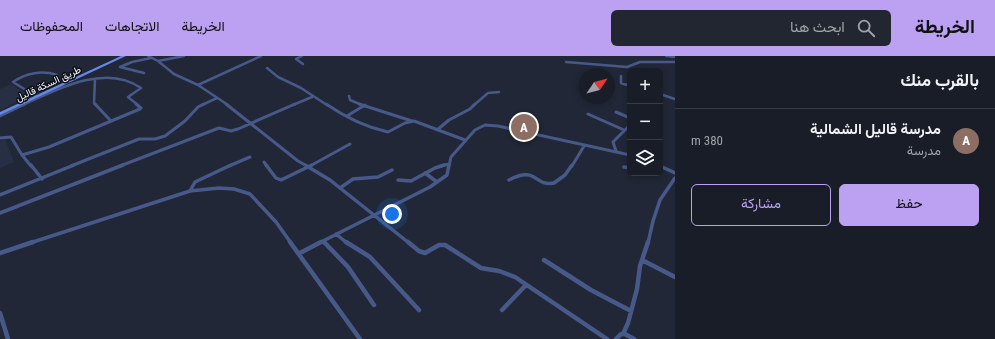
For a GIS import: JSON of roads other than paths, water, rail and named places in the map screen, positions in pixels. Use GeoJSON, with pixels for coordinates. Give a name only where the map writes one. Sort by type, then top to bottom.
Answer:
{"type":"FeatureCollection","features":[{"type":"Feature","properties":{"kind":"main road","name":"طريق السكة قاليل"},"geometry":{"type":"LineString","coordinates":[[0,115],[37,96],[124,56]]}},
{"type":"Feature","properties":{"kind":"street"},"geometry":{"type":"LineString","coordinates":[[148,56],[158,61],[174,74],[198,85],[218,98],[252,123],[266,137],[306,167],[320,174],[340,188],[421,252],[425,253],[439,245],[445,245],[481,268],[507,274],[608,339]]}},
{"type":"Feature","properties":{"kind":"street"},"geometry":{"type":"LineString","coordinates":[[158,61],[184,56]]}},
{"type":"Feature","properties":{"kind":"street"},"geometry":{"type":"LineString","coordinates":[[198,85],[261,56]]}},
{"type":"Feature","properties":{"kind":"street"},"geometry":{"type":"LineString","coordinates":[[302,56],[296,59],[303,64]]}},
{"type":"Feature","properties":{"kind":"street"},"geometry":{"type":"LineString","coordinates":[[666,56],[675,57]]}},
{"type":"Feature","properties":{"kind":"street"},"geometry":{"type":"LineString","coordinates":[[144,73],[120,68],[132,62],[152,58]]}},
{"type":"Feature","properties":{"kind":"street"},"geometry":{"type":"LineString","coordinates":[[566,62],[627,68],[640,62],[675,62]]}},
{"type":"Feature","properties":{"kind":"street"},"geometry":{"type":"LineString","coordinates":[[267,68],[274,75],[301,88],[312,97],[347,116],[387,132],[412,121]]}},
{"type":"Feature","properties":{"kind":"street"},"geometry":{"type":"LineString","coordinates":[[37,96],[12,82],[41,72],[50,72],[57,75]]}},
{"type":"Feature","properties":{"kind":"street"},"geometry":{"type":"LineString","coordinates":[[621,76],[621,83],[627,85]]}},
{"type":"Feature","properties":{"kind":"street"},"geometry":{"type":"LineString","coordinates":[[0,115],[46,96],[95,79],[109,77],[126,79],[141,88],[128,97],[141,108],[49,147],[22,154]]}},
{"type":"Feature","properties":{"kind":"street"},"geometry":{"type":"LineString","coordinates":[[95,79],[94,103],[110,120]]}},
{"type":"Feature","properties":{"kind":"street"},"geometry":{"type":"LineString","coordinates":[[437,130],[449,120],[470,109],[483,96],[488,93],[499,92]]}},
{"type":"Feature","properties":{"kind":"street"},"geometry":{"type":"LineString","coordinates":[[663,95],[675,99]]}},
{"type":"Feature","properties":{"kind":"street"},"geometry":{"type":"LineString","coordinates":[[349,96],[352,101],[465,140]]}},
{"type":"Feature","properties":{"kind":"street"},"geometry":{"type":"LineString","coordinates":[[0,213],[219,128],[231,131],[312,97]]}},
{"type":"Feature","properties":{"kind":"street"},"geometry":{"type":"LineString","coordinates":[[0,195],[139,139],[155,139],[165,136],[185,121],[198,107],[218,98]]}},
{"type":"Feature","properties":{"kind":"street"},"geometry":{"type":"LineString","coordinates":[[347,116],[366,105]]}},
{"type":"Feature","properties":{"kind":"street"},"geometry":{"type":"LineString","coordinates":[[616,112],[627,117]]}},
{"type":"Feature","properties":{"kind":"street"},"geometry":{"type":"LineString","coordinates":[[588,114],[624,130]]}},
{"type":"Feature","properties":{"kind":"street"},"geometry":{"type":"LineString","coordinates":[[300,253],[417,194],[437,182],[447,175],[449,164],[454,153],[465,140],[479,128],[486,125],[492,125],[627,154]]}},
{"type":"Feature","properties":{"kind":"street"},"geometry":{"type":"LineString","coordinates":[[617,152],[614,148],[613,142],[627,128]]}},
{"type":"Feature","properties":{"kind":"street"},"geometry":{"type":"LineString","coordinates":[[0,138],[10,137],[42,179]]}},
{"type":"Feature","properties":{"kind":"street"},"geometry":{"type":"LineString","coordinates":[[264,162],[276,178],[281,180],[350,144]]}},
{"type":"Feature","properties":{"kind":"street"},"geometry":{"type":"LineString","coordinates":[[509,180],[524,173],[530,174],[549,184],[553,184],[564,177],[581,153],[584,146]]}},
{"type":"Feature","properties":{"kind":"street"},"geometry":{"type":"LineString","coordinates":[[190,191],[195,182],[200,179],[250,157]]}},
{"type":"Feature","properties":{"kind":"street"},"geometry":{"type":"LineString","coordinates":[[398,180],[411,181],[442,165],[449,164]]}},
{"type":"Feature","properties":{"kind":"street"},"geometry":{"type":"LineString","coordinates":[[663,168],[675,172]]}},
{"type":"Feature","properties":{"kind":"street"},"geometry":{"type":"LineString","coordinates":[[340,188],[353,179],[378,177],[392,170]]}},
{"type":"Feature","properties":{"kind":"street"},"geometry":{"type":"LineString","coordinates":[[425,173],[437,182]]}},
{"type":"Feature","properties":{"kind":"street"},"geometry":{"type":"LineString","coordinates":[[625,334],[624,332],[628,324],[642,260],[660,200],[675,178]]}},
{"type":"Feature","properties":{"kind":"street"},"geometry":{"type":"LineString","coordinates":[[0,253],[190,191],[219,188],[234,189],[250,194],[276,222],[300,253],[360,339]]}},
{"type":"Feature","properties":{"kind":"street"},"geometry":{"type":"LineString","coordinates":[[336,234],[370,257],[419,310]]}},
{"type":"Feature","properties":{"kind":"street"},"geometry":{"type":"LineString","coordinates":[[323,241],[348,266],[374,306]]}},
{"type":"Feature","properties":{"kind":"street"},"geometry":{"type":"LineString","coordinates":[[544,260],[590,290],[631,311]]}},
{"type":"Feature","properties":{"kind":"street"},"geometry":{"type":"LineString","coordinates":[[642,260],[675,277]]}},
{"type":"Feature","properties":{"kind":"street"},"geometry":{"type":"LineString","coordinates":[[502,310],[526,285]]}},
{"type":"Feature","properties":{"kind":"street"},"geometry":{"type":"LineString","coordinates":[[0,313],[8,339]]}},
{"type":"Feature","properties":{"kind":"street"},"geometry":{"type":"LineString","coordinates":[[616,339],[621,334],[625,334],[634,339]]}},
{"type":"Feature","properties":{"kind":"place","name":"مدرسة قاليل الشمالية"},"geometry":{"type":"Point","coordinates":[524,127]}}]}
